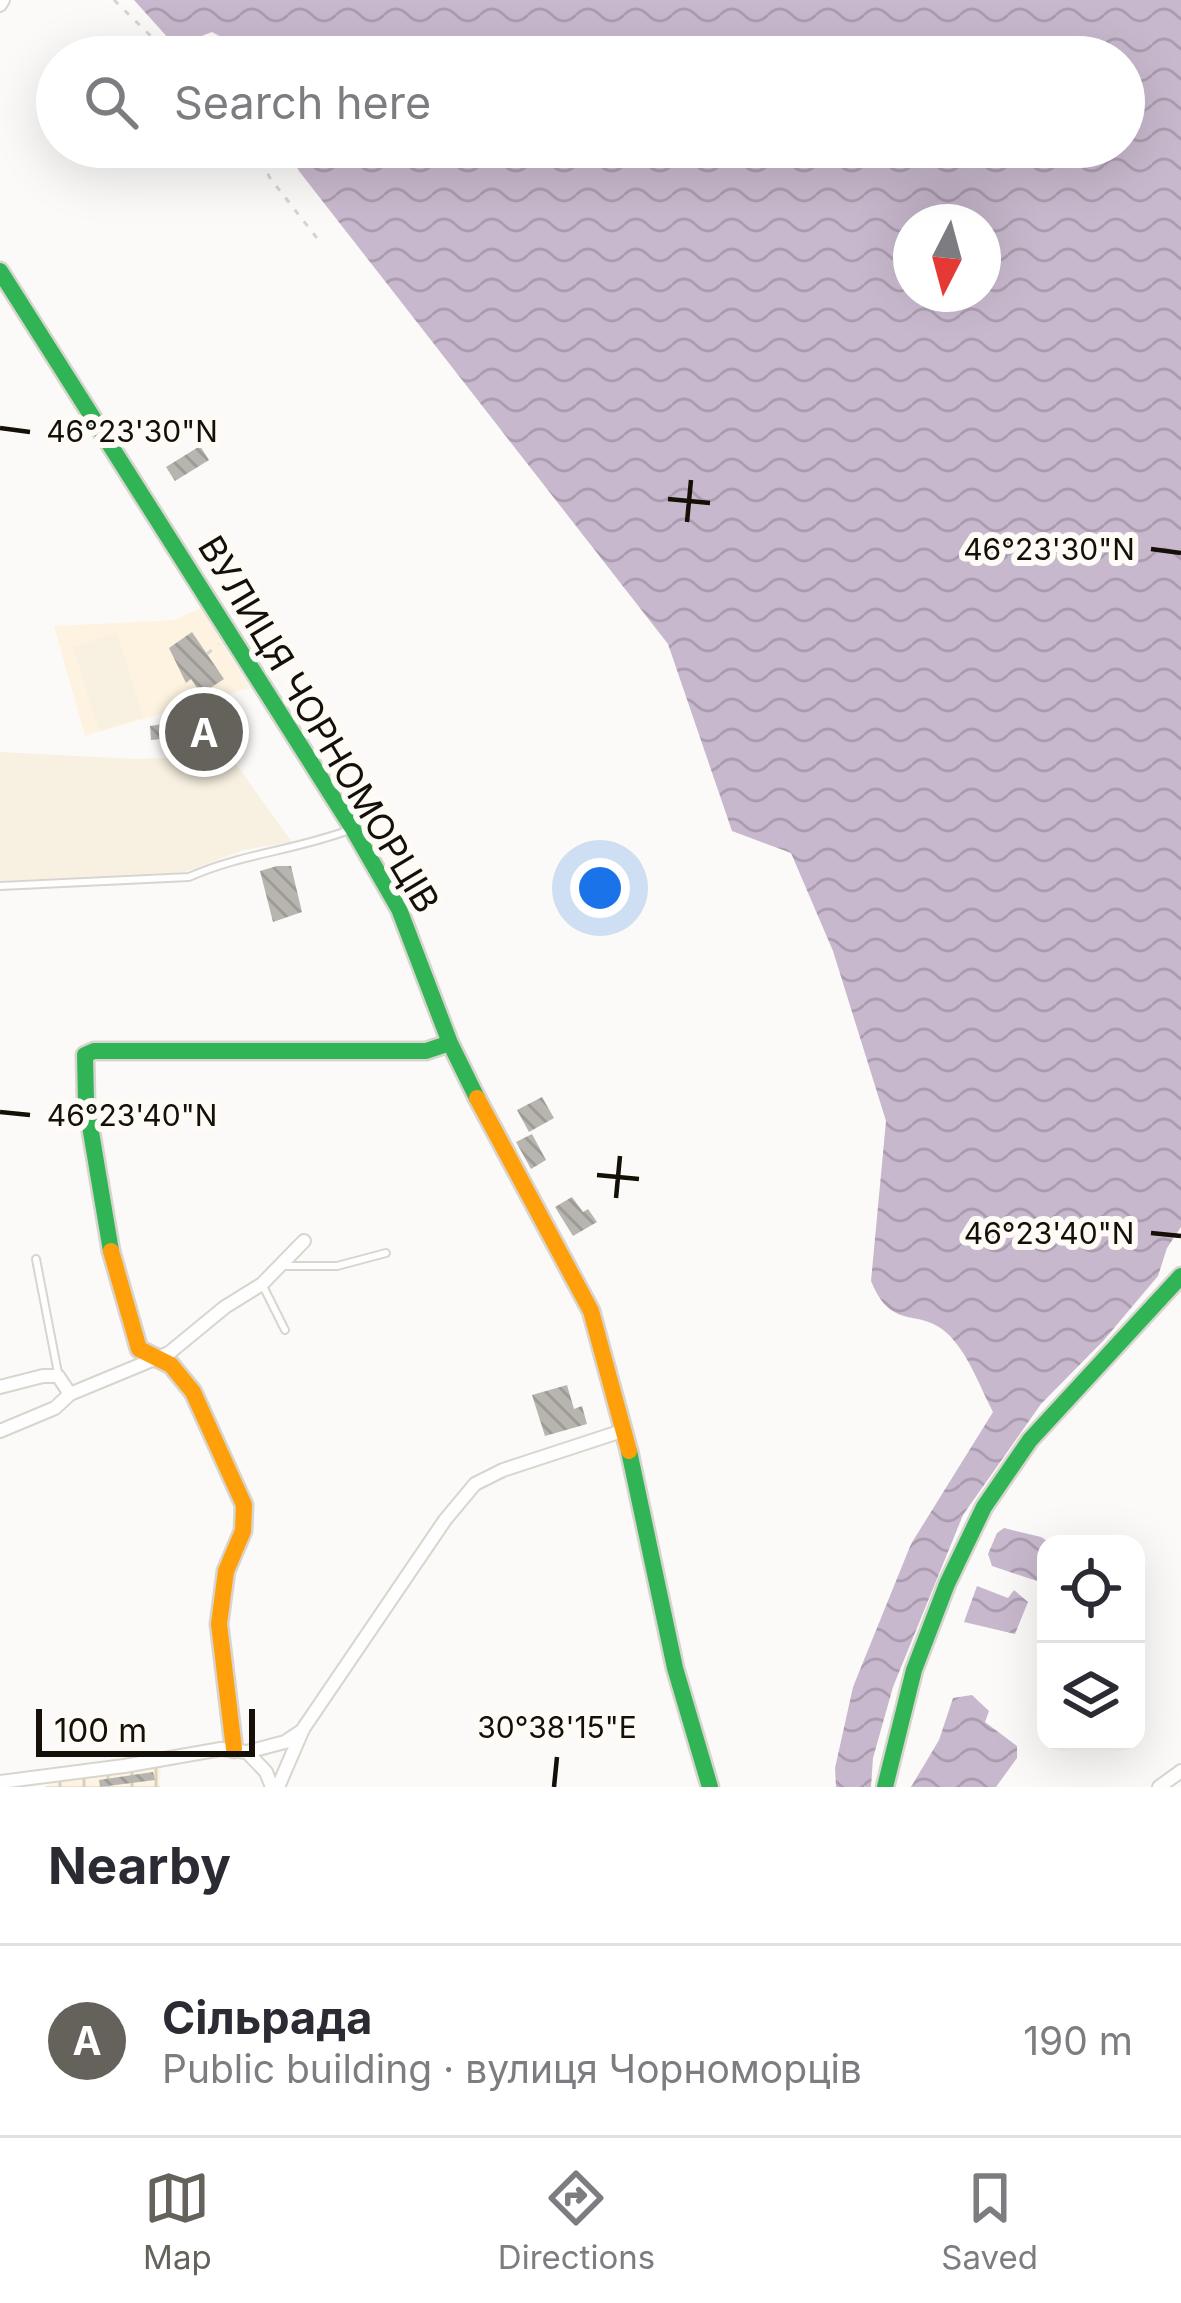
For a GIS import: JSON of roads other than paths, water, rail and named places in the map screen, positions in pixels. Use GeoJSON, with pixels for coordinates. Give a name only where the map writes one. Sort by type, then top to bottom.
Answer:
{"type":"FeatureCollection","features":[{"type":"Feature","properties":{"kind":"street","name":"ВУЛИЦЯ ЧОРНОМОРЦІВ"},"geometry":{"type":"LineString","coordinates":[[0,271],[399,909],[450,1043],[590,1311],[625,1430],[675,1668],[710,1787]]}},
{"type":"Feature","properties":{"kind":"street"},"geometry":{"type":"LineString","coordinates":[[275,1787],[266,1772],[241,1751],[219,1624],[226,1571],[243,1531],[244,1505],[193,1392],[179,1372],[139,1349],[112,1268],[88,1108],[85,1055],[94,1051],[426,1051],[450,1043]]}},
{"type":"Feature","properties":{"kind":"street"},"geometry":{"type":"LineString","coordinates":[[0,1431],[55,1408],[70,1394],[169,1353],[225,1307],[262,1285],[304,1241]]}},
{"type":"Feature","properties":{"kind":"street"},"geometry":{"type":"LineString","coordinates":[[886,1787],[892,1748],[914,1677],[986,1503],[1028,1442],[1181,1276]]}},
{"type":"Feature","properties":{"kind":"street"},"geometry":{"type":"LineString","coordinates":[[0,1387],[58,1376],[70,1394]]}},
{"type":"Feature","properties":{"kind":"street"},"geometry":{"type":"LineString","coordinates":[[275,1787],[303,1729],[445,1520],[475,1484],[503,1470],[625,1430]]}},
{"type":"Feature","properties":{"kind":"street"},"geometry":{"type":"LineString","coordinates":[[0,1781],[274,1747],[303,1729]]}},
{"type":"Feature","properties":{"kind":"street"},"geometry":{"type":"LineString","coordinates":[[1159,1787],[1181,1771]]}},
{"type":"Feature","properties":{"kind":"lane"},"geometry":{"type":"LineString","coordinates":[[0,886],[189,877],[217,865],[353,829]]}},
{"type":"Feature","properties":{"kind":"lane"},"geometry":{"type":"LineString","coordinates":[[280,1266],[337,1266],[386,1253]]}},
{"type":"Feature","properties":{"kind":"lane"},"geometry":{"type":"LineString","coordinates":[[36,1258],[58,1376]]}},
{"type":"Feature","properties":{"kind":"lane"},"geometry":{"type":"LineString","coordinates":[[262,1285],[285,1330]]}},
{"type":"Feature","properties":{"kind":"water"},"geometry":{"type":"Polygon","coordinates":[[[134,0],[1181,0],[1181,1227],[1167,1248],[1158,1276],[1041,1404],[963,1515],[893,1687],[873,1758],[871,1787],[836,1787],[835,1768],[853,1687],[911,1544],[993,1412],[951,1337],[940,1327],[888,1308],[871,1281],[886,1121],[833,951],[791,853],[732,831],[668,644],[297,168],[1145,168],[1145,36],[220,36],[212,32],[166,36],[134,0]]]}},
{"type":"Feature","properties":{"kind":"water"},"geometry":{"type":"Polygon","coordinates":[[[1004,1528],[1037,1536],[1037,1581],[992,1566],[988,1554],[1004,1528]]]}},
{"type":"Feature","properties":{"kind":"water"},"geometry":{"type":"Polygon","coordinates":[[[977,1586],[1008,1598],[1014,1590],[1028,1602],[1015,1634],[964,1622],[977,1586]]]}},
{"type":"Feature","properties":{"kind":"water"},"geometry":{"type":"Polygon","coordinates":[[[972,1695],[989,1711],[985,1722],[1017,1746],[1017,1758],[996,1787],[911,1787],[939,1740],[953,1698],[972,1695]]]}},
{"type":"Feature","properties":{"kind":"place","name":"Сільрада"},"geometry":{"type":"Point","coordinates":[204,732]}}]}
